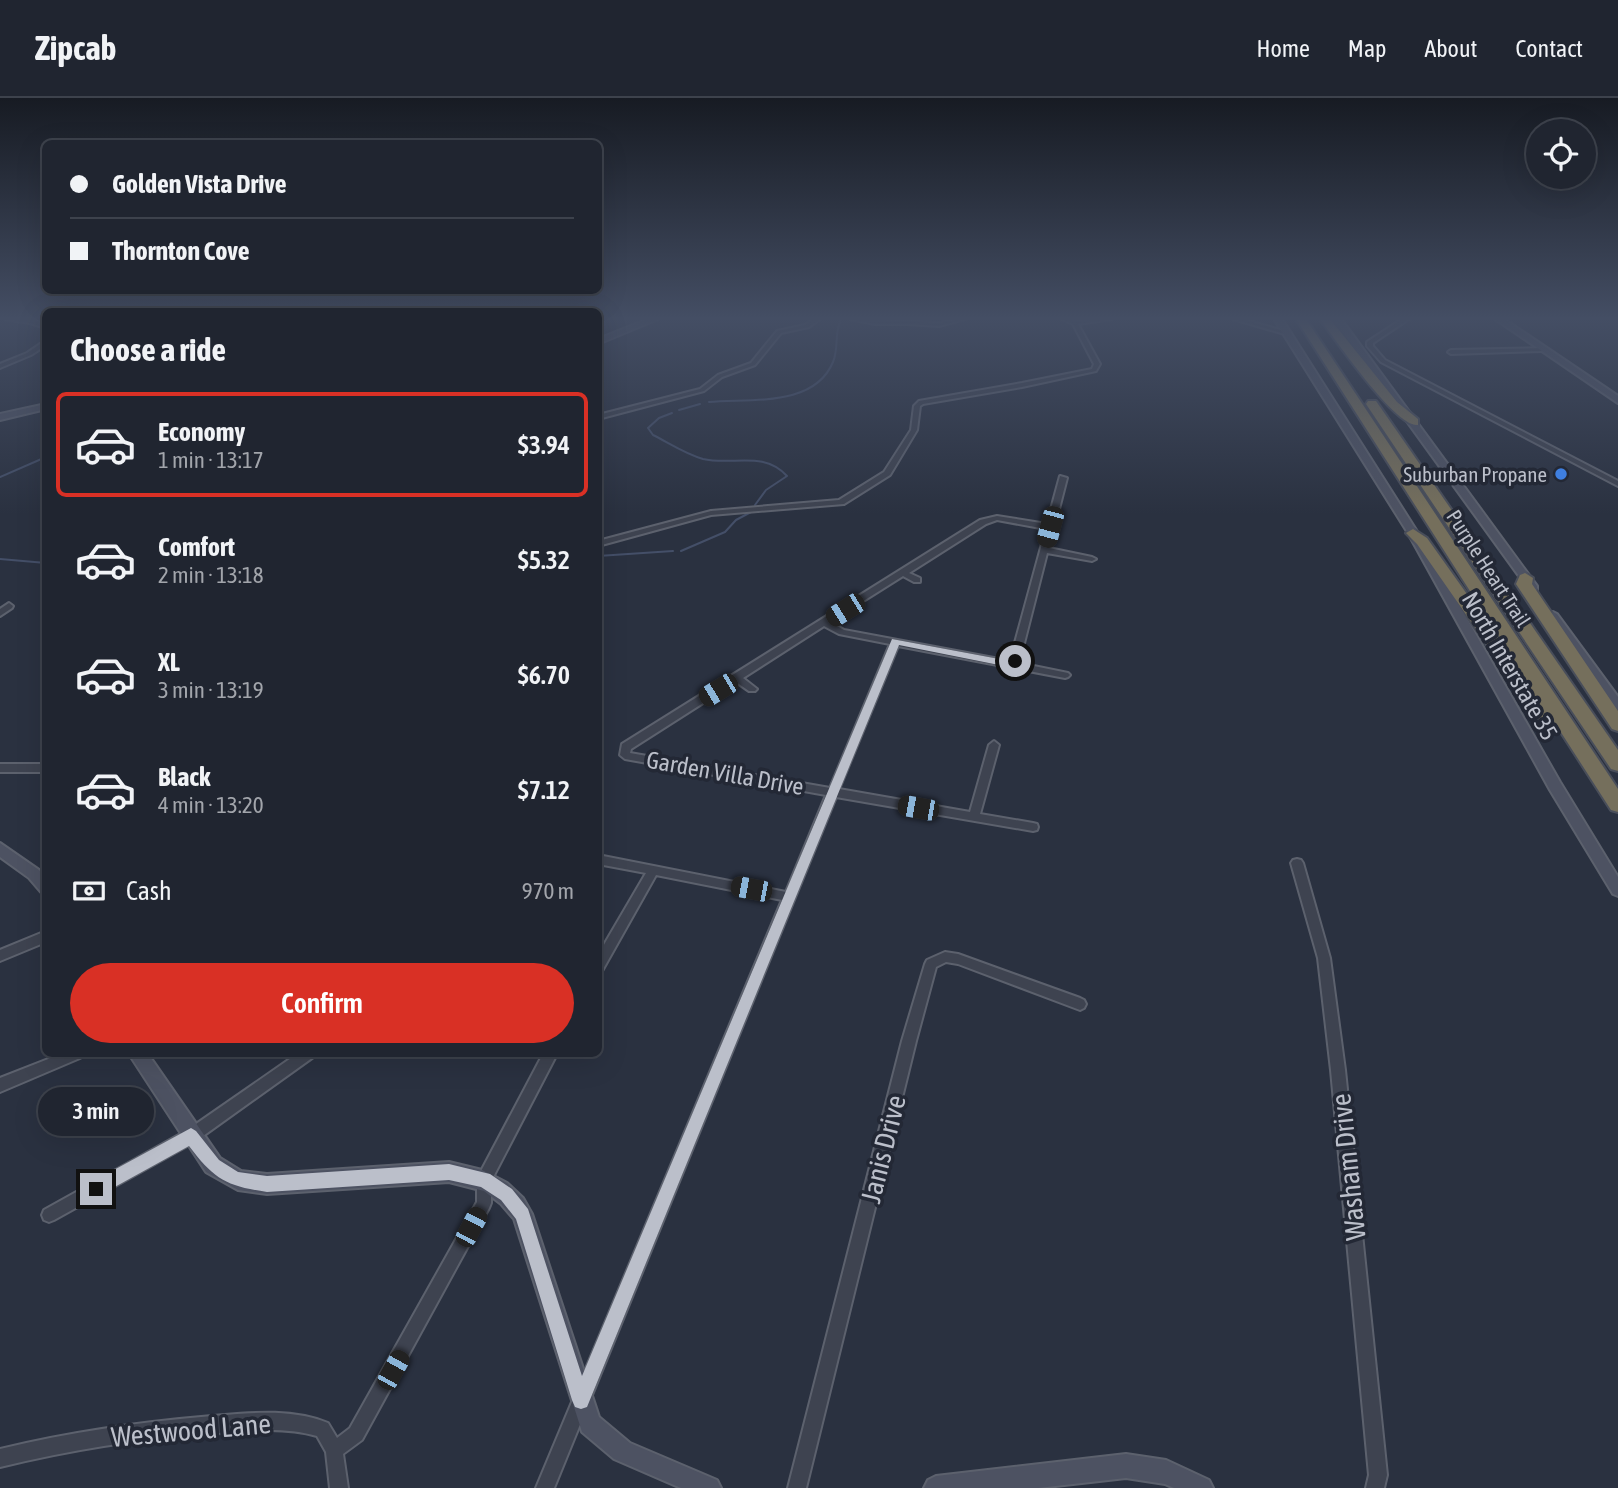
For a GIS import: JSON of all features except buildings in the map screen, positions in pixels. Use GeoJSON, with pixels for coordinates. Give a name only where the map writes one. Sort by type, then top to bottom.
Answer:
{"type":"FeatureCollection","features":[{"type":"Feature","properties":{"kind":"highway","name":"Purple Heart Trail"},"geometry":{"type":"LineString","coordinates":[[1343,384],[1618,805]]}},
{"type":"Feature","properties":{"kind":"highway","name":"Purple Heart Trail"},"geometry":{"type":"LineString","coordinates":[[1359,384],[1618,764]]}},
{"type":"Feature","properties":{"kind":"highway"},"geometry":{"type":"LineString","coordinates":[[1376,384],[1393,405],[1413,422]]}},
{"type":"Feature","properties":{"kind":"highway"},"geometry":{"type":"LineString","coordinates":[[1413,533],[1422,541],[1618,820]]}},
{"type":"Feature","properties":{"kind":"highway"},"geometry":{"type":"LineString","coordinates":[[1525,578],[1524,584],[1618,725]]}},
{"type":"Feature","properties":{"kind":"main road","name":"North Interstate 35"},"geometry":{"type":"LineString","coordinates":[[1320,384],[1413,533],[1548,774],[1618,890]]}},
{"type":"Feature","properties":{"kind":"main road"},"geometry":{"type":"LineString","coordinates":[[1385,384],[1618,706]]}},
{"type":"Feature","properties":{"kind":"main road"},"geometry":{"type":"LineString","coordinates":[[1594,384],[1618,400]]}},
{"type":"Feature","properties":{"kind":"main road"},"geometry":{"type":"LineString","coordinates":[[0,417],[42,407]]}},
{"type":"Feature","properties":{"kind":"main road"},"geometry":{"type":"LineString","coordinates":[[0,849],[34,874],[42,883]]}},
{"type":"Feature","properties":{"kind":"main road"},"geometry":{"type":"LineString","coordinates":[[140,1057],[213,1165],[238,1180],[267,1184],[449,1172],[484,1180],[506,1194],[523,1214],[590,1424],[622,1451],[709,1488]]}},
{"type":"Feature","properties":{"kind":"main road"},"geometry":{"type":"LineString","coordinates":[[936,1488],[1126,1466],[1166,1472],[1201,1488]]}},
{"type":"Feature","properties":{"kind":"street"},"geometry":{"type":"LineString","coordinates":[[602,415],[702,390],[710,384]]}},
{"type":"Feature","properties":{"kind":"street"},"geometry":{"type":"LineString","coordinates":[[602,543],[711,513],[841,502],[887,473],[914,430],[917,406],[921,401],[1027,384]]}},
{"type":"Feature","properties":{"kind":"street"},"geometry":{"type":"LineString","coordinates":[[1427,384],[1618,484]]}},
{"type":"Feature","properties":{"kind":"street"},"geometry":{"type":"LineString","coordinates":[[1014,665],[1063,478]]}},
{"type":"Feature","properties":{"kind":"street"},"geometry":{"type":"LineString","coordinates":[[751,689],[737,678],[989,519],[1003,518],[1050,527]]}},
{"type":"Feature","properties":{"kind":"street"},"geometry":{"type":"LineString","coordinates":[[1044,550],[1091,559]]}},
{"type":"Feature","properties":{"kind":"street"},"geometry":{"type":"LineString","coordinates":[[903,573],[917,580]]}},
{"type":"Feature","properties":{"kind":"street"},"geometry":{"type":"LineString","coordinates":[[0,613],[9,606]]}},
{"type":"Feature","properties":{"kind":"street"},"geometry":{"type":"LineString","coordinates":[[825,623],[842,632],[1065,675]]}},
{"type":"Feature","properties":{"kind":"street"},"geometry":{"type":"LineString","coordinates":[[545,1488],[895,642]]}},
{"type":"Feature","properties":{"kind":"street","name":"Garden Villa Drive"},"geometry":{"type":"LineString","coordinates":[[737,678],[638,738],[626,747],[625,755],[1032,827]]}},
{"type":"Feature","properties":{"kind":"street"},"geometry":{"type":"LineString","coordinates":[[974,817],[994,745]]}},
{"type":"Feature","properties":{"kind":"street"},"geometry":{"type":"LineString","coordinates":[[0,768],[42,768]]}},
{"type":"Feature","properties":{"kind":"street"},"geometry":{"type":"LineString","coordinates":[[602,860],[789,897]]}},
{"type":"Feature","properties":{"kind":"street","name":"Washam Drive"},"geometry":{"type":"LineString","coordinates":[[1297,863],[1325,971],[1340,1083],[1379,1484]]}},
{"type":"Feature","properties":{"kind":"street"},"geometry":{"type":"LineString","coordinates":[[602,960],[654,869]]}},
{"type":"Feature","properties":{"kind":"street"},"geometry":{"type":"LineString","coordinates":[[0,956],[42,938]]}},
{"type":"Feature","properties":{"kind":"street","name":"Janis Drive"},"geometry":{"type":"LineString","coordinates":[[797,1488],[909,1041],[931,964],[945,957],[958,959],[1080,1004]]}},
{"type":"Feature","properties":{"kind":"street"},"geometry":{"type":"LineString","coordinates":[[0,1084],[68,1057]]}},
{"type":"Feature","properties":{"kind":"street"},"geometry":{"type":"LineString","coordinates":[[49,1215],[191,1136],[303,1057]]}},
{"type":"Feature","properties":{"kind":"street"},"geometry":{"type":"LineString","coordinates":[[339,1488],[334,1450],[356,1434],[380,1394],[484,1203],[484,1180],[548,1057]]}},
{"type":"Feature","properties":{"kind":"street","name":"Westwood Lane"},"geometry":{"type":"LineString","coordinates":[[0,1458],[50,1445],[115,1434],[266,1420],[304,1423],[322,1429],[334,1450]]}},
{"type":"Feature","properties":{"kind":"waterway"},"geometry":{"type":"LineString","coordinates":[[709,402],[779,398],[796,394],[815,384]]}},
{"type":"Feature","properties":{"kind":"waterway"},"geometry":{"type":"LineString","coordinates":[[679,410],[700,404]]}},
{"type":"Feature","properties":{"kind":"waterway"},"geometry":{"type":"LineString","coordinates":[[672,413],[659,418],[648,428],[653,435],[703,459],[768,463],[787,476],[766,490],[755,505]]}},
{"type":"Feature","properties":{"kind":"waterway"},"geometry":{"type":"LineString","coordinates":[[0,477],[42,459]]}},
{"type":"Feature","properties":{"kind":"waterway"},"geometry":{"type":"LineString","coordinates":[[681,551],[725,532],[736,520],[751,512]]}},
{"type":"Feature","properties":{"kind":"waterway"},"geometry":{"type":"LineString","coordinates":[[602,556],[673,551]]}},
{"type":"Feature","properties":{"kind":"waterway"},"geometry":{"type":"LineString","coordinates":[[0,559],[42,563]]}},
{"type":"Feature","properties":{"kind":"place","name":"Suburban Propane"},"geometry":{"type":"Point","coordinates":[1561,474]}},
{"type":"Feature","properties":{"kind":"route"},"geometry":{"type":"LineString","coordinates":[[96,1189],[191,1136],[213,1165],[238,1180],[267,1184],[449,1172],[468,1174],[484,1180],[506,1194],[523,1214],[581,1400],[895,642],[1014,665],[1015,661]]}}]}
